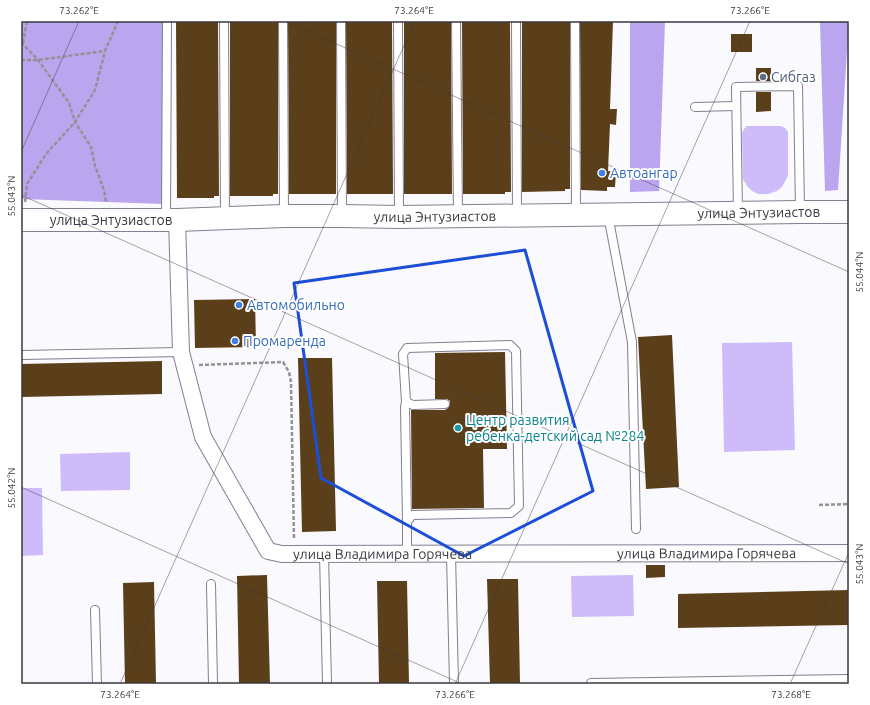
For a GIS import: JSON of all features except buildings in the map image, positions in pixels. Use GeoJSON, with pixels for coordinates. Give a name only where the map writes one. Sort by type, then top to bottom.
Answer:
{"type":"FeatureCollection","features":[{"type":"Feature","properties":{"kind":"main road","name":"улица Энтузиастов"},"geometry":{"type":"LineString","coordinates":[[23,220],[171,220],[284,216],[400,217],[738,212],[849,212]]}},
{"type":"Feature","properties":{"kind":"street","name":"улица Владимира Горячева"},"geometry":{"type":"LineString","coordinates":[[171,220],[182,359],[203,437],[268,551],[282,554],[849,553]]}},
{"type":"Feature","properties":{"kind":"lane"},"geometry":{"type":"LineString","coordinates":[[167,21],[171,220]]}},
{"type":"Feature","properties":{"kind":"lane"},"geometry":{"type":"LineString","coordinates":[[224,21],[225,218]]}},
{"type":"Feature","properties":{"kind":"lane"},"geometry":{"type":"LineString","coordinates":[[283,21],[284,216]]}},
{"type":"Feature","properties":{"kind":"lane"},"geometry":{"type":"LineString","coordinates":[[341,21],[342,216]]}},
{"type":"Feature","properties":{"kind":"lane"},"geometry":{"type":"LineString","coordinates":[[398,21],[400,217]]}},
{"type":"Feature","properties":{"kind":"lane"},"geometry":{"type":"LineString","coordinates":[[456,21],[458,216]]}},
{"type":"Feature","properties":{"kind":"lane"},"geometry":{"type":"LineString","coordinates":[[516,21],[517,215]]}},
{"type":"Feature","properties":{"kind":"lane"},"geometry":{"type":"LineString","coordinates":[[575,21],[576,215]]}},
{"type":"Feature","properties":{"kind":"lane"},"geometry":{"type":"LineString","coordinates":[[738,212],[736,87],[798,86],[800,212]]}},
{"type":"Feature","properties":{"kind":"lane"},"geometry":{"type":"LineString","coordinates":[[695,107],[736,106]]}},
{"type":"Feature","properties":{"kind":"lane"},"geometry":{"type":"LineString","coordinates":[[608,214],[632,342],[636,529]]}},
{"type":"Feature","properties":{"kind":"lane"},"geometry":{"type":"LineString","coordinates":[[407,522],[412,515],[511,513],[519,506],[516,351],[510,346],[407,348],[403,354],[406,402],[407,554]]}},
{"type":"Feature","properties":{"kind":"lane"},"geometry":{"type":"LineString","coordinates":[[21,355],[182,359]]}},
{"type":"Feature","properties":{"kind":"lane"},"geometry":{"type":"LineString","coordinates":[[406,402],[413,405],[445,404]]}},
{"type":"Feature","properties":{"kind":"lane"},"geometry":{"type":"LineString","coordinates":[[324,554],[327,684]]}},
{"type":"Feature","properties":{"kind":"lane"},"geometry":{"type":"LineString","coordinates":[[451,554],[454,684]]}},
{"type":"Feature","properties":{"kind":"lane"},"geometry":{"type":"LineString","coordinates":[[211,584],[213,684]]}},
{"type":"Feature","properties":{"kind":"lane"},"geometry":{"type":"LineString","coordinates":[[96,610],[97,684]]}},
{"type":"Feature","properties":{"kind":"lane"},"geometry":{"type":"LineString","coordinates":[[591,683],[849,679]]}},
{"type":"Feature","properties":{"kind":"path"},"geometry":{"type":"LineString","coordinates":[[27,21],[22,42],[38,60],[69,103],[75,122],[92,147],[95,166],[104,190],[110,220]]}},
{"type":"Feature","properties":{"kind":"path"},"geometry":{"type":"LineString","coordinates":[[23,220],[27,184],[46,154],[75,122],[95,90],[105,51],[118,21]]}},
{"type":"Feature","properties":{"kind":"path"},"geometry":{"type":"LineString","coordinates":[[21,60],[38,60],[105,51]]}},
{"type":"Feature","properties":{"kind":"path"},"geometry":{"type":"LineString","coordinates":[[182,359],[283,362],[289,372],[291,382],[294,554]]}},
{"type":"Feature","properties":{"kind":"path"},"geometry":{"type":"LineString","coordinates":[[819,505],[849,504]]}},
{"type":"Feature","properties":{"kind":"highlighted area"},"geometry":{"type":"Polygon","coordinates":[[[525,250],[593,491],[464,556],[321,478],[294,283],[525,250]]]}},
{"type":"Feature","properties":{"kind":"shaded area"},"geometry":{"type":"Polygon","coordinates":[[[21,21],[163,21],[164,204],[21,199],[21,21]]]}},
{"type":"Feature","properties":{"kind":"shaded area"},"geometry":{"type":"Polygon","coordinates":[[[630,21],[665,21],[659,191],[630,192],[630,21]]]}},
{"type":"Feature","properties":{"kind":"shaded area"},"geometry":{"type":"Polygon","coordinates":[[[820,21],[849,21],[838,190],[825,191],[820,21]]]}},
{"type":"Feature","properties":{"kind":"shaded area"},"geometry":{"type":"Polygon","coordinates":[[[747,126],[781,126],[788,132],[788,176],[782,187],[777,191],[768,194],[758,194],[747,186],[743,179],[742,133],[747,126]]]}},
{"type":"Feature","properties":{"kind":"shaded area"},"geometry":{"type":"Polygon","coordinates":[[[792,342],[795,450],[724,452],[722,343],[792,342]]]}},
{"type":"Feature","properties":{"kind":"shaded area"},"geometry":{"type":"Polygon","coordinates":[[[130,452],[130,490],[61,491],[60,454],[130,452]]]}},
{"type":"Feature","properties":{"kind":"shaded area"},"geometry":{"type":"Polygon","coordinates":[[[21,488],[42,488],[43,555],[21,556],[21,488]]]}},
{"type":"Feature","properties":{"kind":"shaded area"},"geometry":{"type":"Polygon","coordinates":[[[633,575],[634,616],[572,617],[571,576],[633,575]]]}},
{"type":"Feature","properties":{"kind":"place","name":"Сибгаз"},"geometry":{"type":"Point","coordinates":[763,77]}},
{"type":"Feature","properties":{"kind":"place","name":"Автоангар"},"geometry":{"type":"Point","coordinates":[602,173]}},
{"type":"Feature","properties":{"kind":"place","name":"Автомобильно"},"geometry":{"type":"Point","coordinates":[239,305]}},
{"type":"Feature","properties":{"kind":"place","name":"Промаренда"},"geometry":{"type":"Point","coordinates":[235,341]}},
{"type":"Feature","properties":{"kind":"place","name":"Центр развития ребенка-детский сад №284"},"geometry":{"type":"Point","coordinates":[458,428]}}]}
